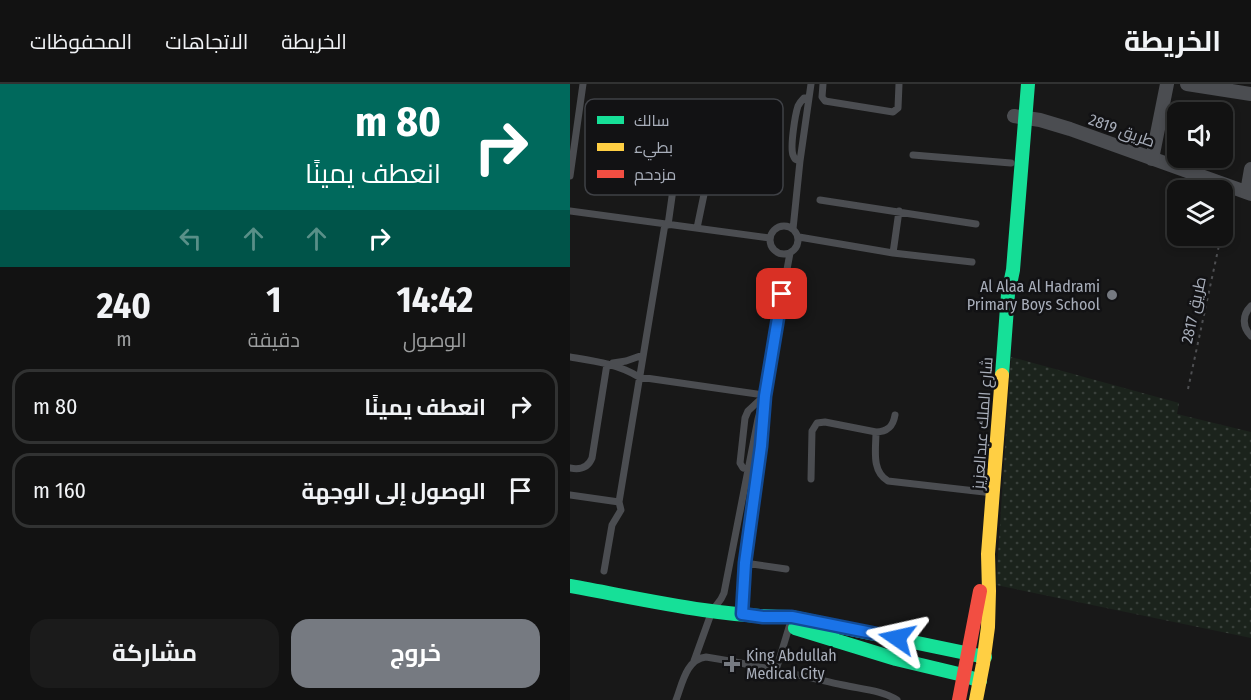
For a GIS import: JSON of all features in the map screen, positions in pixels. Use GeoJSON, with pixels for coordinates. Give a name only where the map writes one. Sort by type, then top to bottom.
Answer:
{"type":"FeatureCollection","features":[{"type":"Feature","properties":{"kind":"street","name":"شارع الملك عبدالعزيز"},"geometry":{"type":"LineString","coordinates":[[976,700],[985,657],[990,613],[988,554],[1008,294],[1013,270],[1019,116],[1017,84]]}},
{"type":"Feature","properties":{"kind":"street","name":"شارع الملك عبدالعزيز"},"geometry":{"type":"LineString","coordinates":[[1008,294],[1006,270],[1011,163],[1019,116],[1028,84]]}},
{"type":"Feature","properties":{"kind":"street"},"geometry":{"type":"LineString","coordinates":[[1152,159],[1167,84]]}},
{"type":"Feature","properties":{"kind":"street"},"geometry":{"type":"LineString","coordinates":[[1187,84],[1251,94]]}},
{"type":"Feature","properties":{"kind":"street","name":"طريق 2819"},"geometry":{"type":"LineString","coordinates":[[1019,116],[1070,129],[1212,180]]}},
{"type":"Feature","properties":{"kind":"street"},"geometry":{"type":"LineString","coordinates":[[1249,193],[1251,169]]}},
{"type":"Feature","properties":{"kind":"street","name":"طريق 2819"},"geometry":{"type":"LineString","coordinates":[[1233,187],[1249,193]]}},
{"type":"Feature","properties":{"kind":"street","name":"شارع الملك عبدالعزيز"},"geometry":{"type":"LineString","coordinates":[[959,700],[988,554]]}},
{"type":"Feature","properties":{"kind":"street"},"geometry":{"type":"LineString","coordinates":[[570,586],[712,611],[763,617],[985,657]]}},
{"type":"Feature","properties":{"kind":"street"},"geometry":{"type":"LineString","coordinates":[[790,622],[896,659],[980,681]]}},
{"type":"Feature","properties":{"kind":"lane"},"geometry":{"type":"LineString","coordinates":[[570,176],[583,84]]}},
{"type":"Feature","properties":{"kind":"lane"},"geometry":{"type":"LineString","coordinates":[[793,229],[800,161],[793,156],[791,148],[798,106],[804,98],[809,98],[811,84]]}},
{"type":"Feature","properties":{"kind":"lane"},"geometry":{"type":"LineString","coordinates":[[823,84],[822,96],[825,101],[893,112],[898,108],[899,84]]}},
{"type":"Feature","properties":{"kind":"lane"},"geometry":{"type":"LineString","coordinates":[[913,155],[1011,163]]}},
{"type":"Feature","properties":{"kind":"lane"},"geometry":{"type":"LineString","coordinates":[[604,571],[612,525],[621,510],[619,502],[671,195]]}},
{"type":"Feature","properties":{"kind":"lane"},"geometry":{"type":"LineString","coordinates":[[697,228],[704,195]]}},
{"type":"Feature","properties":{"kind":"lane"},"geometry":{"type":"LineString","coordinates":[[820,200],[976,224]]}},
{"type":"Feature","properties":{"kind":"lane"},"geometry":{"type":"LineString","coordinates":[[570,211],[770,238]]}},
{"type":"Feature","properties":{"kind":"lane"},"geometry":{"type":"LineString","coordinates":[[893,253],[898,211]]}},
{"type":"Feature","properties":{"kind":"lane"},"geometry":{"type":"LineString","coordinates":[[799,237],[797,247],[790,253],[784,254],[772,248],[770,238],[772,233],[779,227],[788,227],[793,229],[799,237],[893,253],[972,262]]}},
{"type":"Feature","properties":{"kind":"lane"},"geometry":{"type":"LineString","coordinates":[[742,614],[745,563],[761,446],[765,396],[790,253]]}},
{"type":"Feature","properties":{"kind":"lane"},"geometry":{"type":"LineString","coordinates":[[1251,306],[1244,317],[1244,326],[1251,336]]}},
{"type":"Feature","properties":{"kind":"lane"},"geometry":{"type":"LineString","coordinates":[[607,364],[643,355]]}},
{"type":"Feature","properties":{"kind":"lane"},"geometry":{"type":"LineString","coordinates":[[570,357],[625,369],[639,377],[765,396]]}},
{"type":"Feature","properties":{"kind":"lane"},"geometry":{"type":"LineString","coordinates":[[570,468],[584,468],[592,458],[607,364]]}},
{"type":"Feature","properties":{"kind":"lane"},"geometry":{"type":"LineString","coordinates":[[676,700],[689,667],[694,661],[712,611],[724,592],[758,419],[765,396]]}},
{"type":"Feature","properties":{"kind":"lane"},"geometry":{"type":"LineString","coordinates":[[749,469],[741,466],[740,463],[745,418],[748,411],[765,396]]}},
{"type":"Feature","properties":{"kind":"lane"},"geometry":{"type":"LineString","coordinates":[[811,479],[812,431],[817,423],[825,422],[876,432],[887,430],[894,421],[895,415]]}},
{"type":"Feature","properties":{"kind":"lane"},"geometry":{"type":"LineString","coordinates":[[876,432],[877,469],[888,481],[993,493]]}},
{"type":"Feature","properties":{"kind":"lane"},"geometry":{"type":"LineString","coordinates":[[570,495],[619,502]]}},
{"type":"Feature","properties":{"kind":"lane"},"geometry":{"type":"LineString","coordinates":[[741,507],[752,509]]}},
{"type":"Feature","properties":{"kind":"lane"},"geometry":{"type":"LineString","coordinates":[[745,563],[786,569]]}},
{"type":"Feature","properties":{"kind":"lane"},"geometry":{"type":"LineString","coordinates":[[776,670],[790,622]]}},
{"type":"Feature","properties":{"kind":"lane"},"geometry":{"type":"LineString","coordinates":[[694,661],[706,657],[776,670],[874,692],[897,700]]}},
{"type":"Feature","properties":{"kind":"path","name":"طريق 2817"},"geometry":{"type":"LineString","coordinates":[[1188,389],[1219,246]]}},
{"type":"Feature","properties":{"kind":"shaded area"},"geometry":{"type":"Polygon","coordinates":[[[1011,357],[1179,403],[1177,414],[1251,432],[1251,638],[996,585],[1011,357]]]}},
{"type":"Feature","properties":{"kind":"traffic: fast"},"geometry":{"type":"LineString","coordinates":[[1002,375],[1028,84]]}},
{"type":"Feature","properties":{"kind":"traffic: fast"},"geometry":{"type":"LineString","coordinates":[[570,586],[708,611],[792,617],[985,657]]}},
{"type":"Feature","properties":{"kind":"traffic: fast"},"geometry":{"type":"LineString","coordinates":[[795,628],[896,659],[980,681]]}},
{"type":"Feature","properties":{"kind":"traffic: slow"},"geometry":{"type":"LineString","coordinates":[[976,700],[988,627],[988,554],[1002,375]]}},
{"type":"Feature","properties":{"kind":"traffic: jam"},"geometry":{"type":"LineString","coordinates":[[959,700],[980,591]]}},
{"type":"Feature","properties":{"kind":"place","name":"Al Alaa Al Hadrami Primary Boys School"},"geometry":{"type":"Point","coordinates":[1112,295]}},
{"type":"Feature","properties":{"kind":"place","name":"King Abdullah Medical City"},"geometry":{"type":"Point","coordinates":[732,664]}},
{"type":"Feature","properties":{"kind":"route"},"geometry":{"type":"LineString","coordinates":[[782,294],[765,396],[761,446],[745,563],[742,614],[792,617],[897,638]]}}]}
